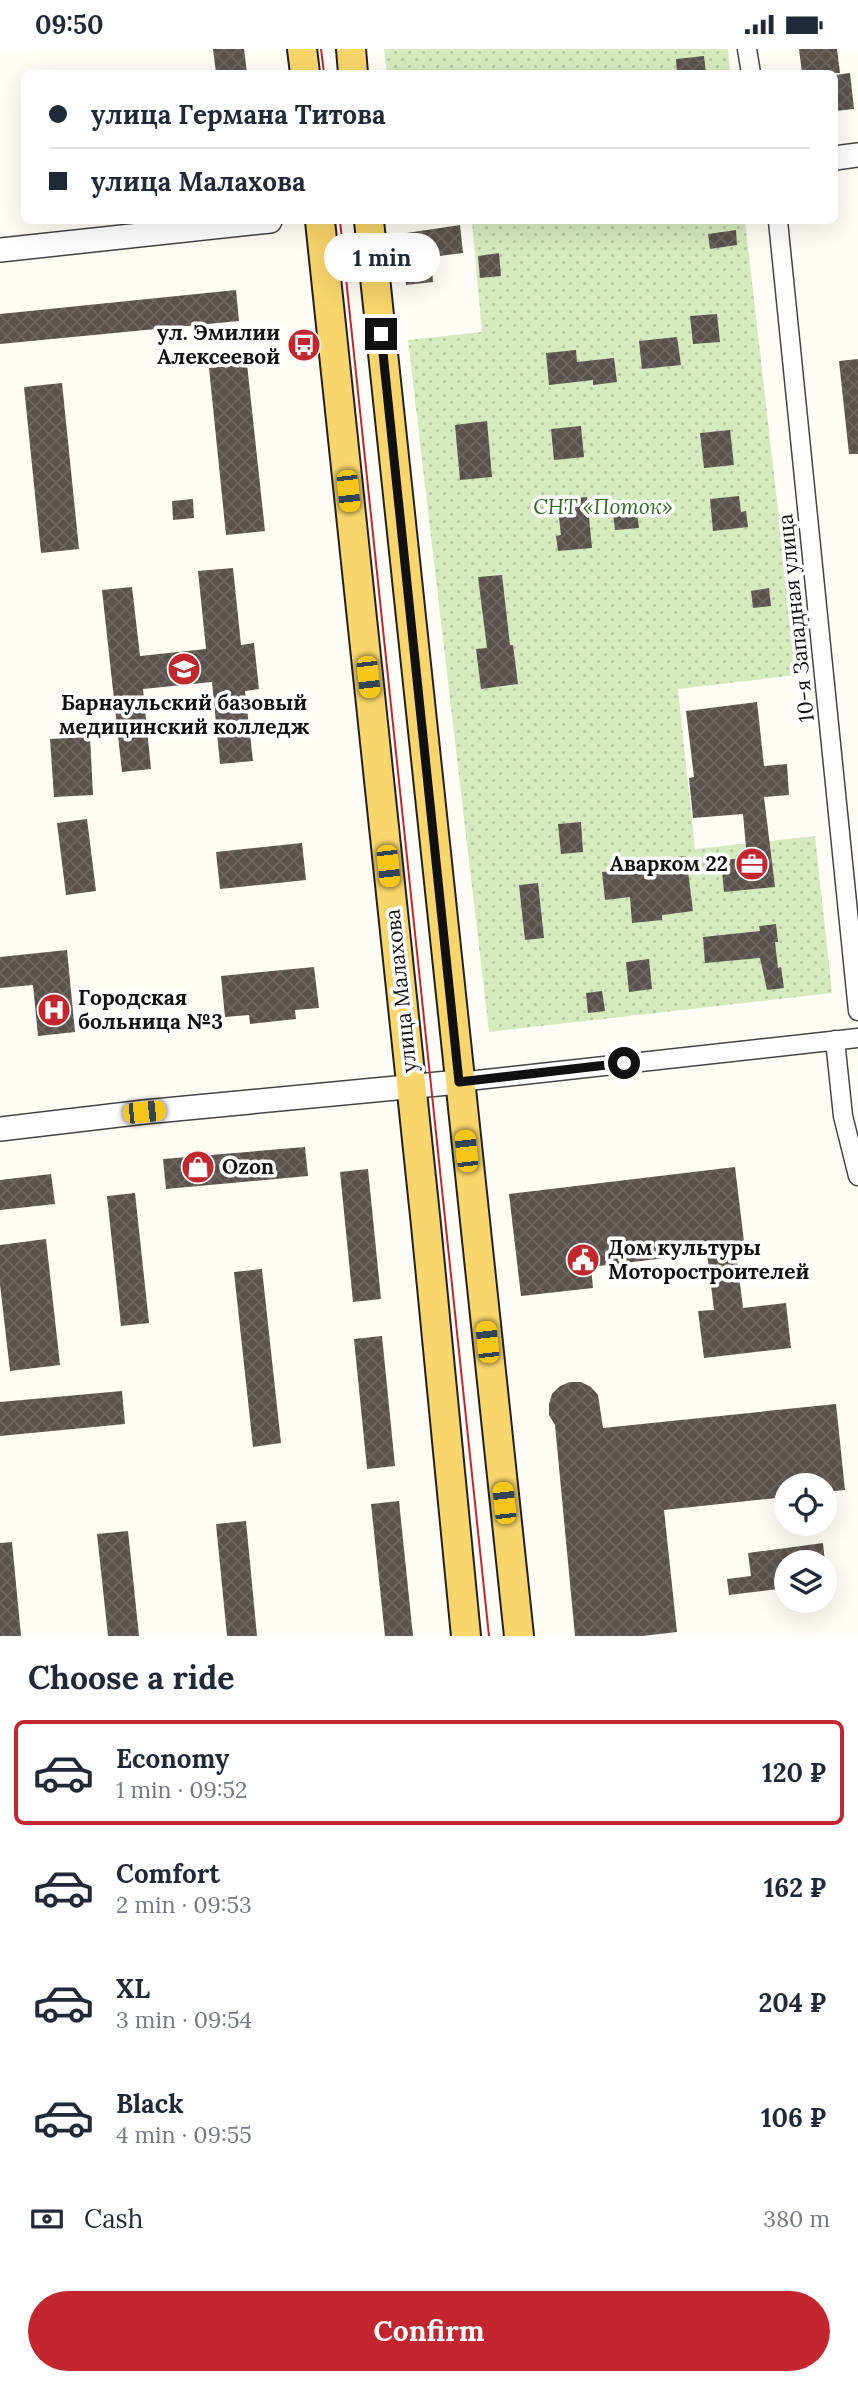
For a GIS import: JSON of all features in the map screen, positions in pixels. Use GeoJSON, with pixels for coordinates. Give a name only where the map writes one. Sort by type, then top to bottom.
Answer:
{"type":"FeatureCollection","features":[{"type":"Feature","properties":{"kind":"main road"},"geometry":{"type":"LineString","coordinates":[[302,49],[305,70]]}},
{"type":"Feature","properties":{"kind":"main road"},"geometry":{"type":"LineString","coordinates":[[351,49],[353,70]]}},
{"type":"Feature","properties":{"kind":"main road","name":"улица Малахова"},"geometry":{"type":"LineString","coordinates":[[320,224],[466,1636]]}},
{"type":"Feature","properties":{"kind":"main road"},"geometry":{"type":"LineString","coordinates":[[369,224],[519,1636]]}},
{"type":"Feature","properties":{"kind":"street"},"geometry":{"type":"LineString","coordinates":[[747,49],[750,70]]}},
{"type":"Feature","properties":{"kind":"street"},"geometry":{"type":"LineString","coordinates":[[838,158],[858,155]]}},
{"type":"Feature","properties":{"kind":"street"},"geometry":{"type":"LineString","coordinates":[[0,250],[242,224]]}},
{"type":"Feature","properties":{"kind":"street","name":"10-я Западная улица"},"geometry":{"type":"LineString","coordinates":[[778,224],[858,1011]]}},
{"type":"Feature","properties":{"kind":"street"},"geometry":{"type":"LineString","coordinates":[[0,1129],[858,1038]]}},
{"type":"Feature","properties":{"kind":"street"},"geometry":{"type":"LineString","coordinates":[[835,1040],[842,1116],[858,1176]]}},
{"type":"Feature","properties":{"kind":"green space"},"geometry":{"type":"Polygon","coordinates":[[[384,49],[728,49],[730,70],[387,70],[384,49]]]}},
{"type":"Feature","properties":{"kind":"green space","name":"СНТ «Поток»"},"geometry":{"type":"Polygon","coordinates":[[[472,224],[745,224],[797,675],[678,689],[695,849],[815,836],[832,993],[489,1032],[408,340],[482,332],[472,224]]]}},
{"type":"Feature","properties":{"kind":"building"},"geometry":{"type":"Polygon","coordinates":[[[213,49],[244,49],[247,70],[216,70],[213,49]]]}},
{"type":"Feature","properties":{"kind":"building"},"geometry":{"type":"Polygon","coordinates":[[[799,49],[837,49],[840,73],[838,70],[802,70],[799,49]]]}},
{"type":"Feature","properties":{"kind":"building"},"geometry":{"type":"Polygon","coordinates":[[[704,56],[706,70],[677,70],[676,59],[704,56]]]}},
{"type":"Feature","properties":{"kind":"building"},"geometry":{"type":"Polygon","coordinates":[[[850,73],[854,109],[838,111],[838,75],[850,73]]]}},
{"type":"Feature","properties":{"kind":"building"},"geometry":{"type":"Polygon","coordinates":[[[460,225],[463,253],[431,257],[433,282],[406,285],[400,234],[460,225]]]}},
{"type":"Feature","properties":{"kind":"building"},"geometry":{"type":"Polygon","coordinates":[[[736,230],[737,245],[710,249],[708,234],[736,230]]]}},
{"type":"Feature","properties":{"kind":"building"},"geometry":{"type":"Polygon","coordinates":[[[499,253],[501,276],[480,278],[478,256],[499,253]]]}},
{"type":"Feature","properties":{"kind":"building"},"geometry":{"type":"Polygon","coordinates":[[[236,290],[239,321],[0,344],[0,314],[236,290]]]}},
{"type":"Feature","properties":{"kind":"building"},"geometry":{"type":"Polygon","coordinates":[[[717,314],[720,342],[693,344],[690,316],[717,314]]]}},
{"type":"Feature","properties":{"kind":"building"},"geometry":{"type":"Polygon","coordinates":[[[677,337],[681,365],[642,369],[639,341],[677,337]]]}},
{"type":"Feature","properties":{"kind":"building"},"geometry":{"type":"Polygon","coordinates":[[[576,350],[577,362],[614,358],[617,382],[593,385],[593,380],[549,385],[546,353],[576,350]]]}},
{"type":"Feature","properties":{"kind":"building"},"geometry":{"type":"Polygon","coordinates":[[[858,359],[858,454],[849,454],[839,361],[858,359]]]}},
{"type":"Feature","properties":{"kind":"building"},"geometry":{"type":"Polygon","coordinates":[[[247,364],[265,531],[226,535],[209,368],[247,364]]]}},
{"type":"Feature","properties":{"kind":"building"},"geometry":{"type":"Polygon","coordinates":[[[62,383],[79,549],[41,553],[24,387],[62,383]]]}},
{"type":"Feature","properties":{"kind":"building"},"geometry":{"type":"Polygon","coordinates":[[[487,421],[492,477],[460,480],[455,425],[487,421]]]}},
{"type":"Feature","properties":{"kind":"building"},"geometry":{"type":"Polygon","coordinates":[[[581,426],[584,457],[554,460],[551,429],[581,426]]]}},
{"type":"Feature","properties":{"kind":"building"},"geometry":{"type":"Polygon","coordinates":[[[730,430],[734,465],[704,468],[700,433],[730,430]]]}},
{"type":"Feature","properties":{"kind":"building"},"geometry":{"type":"Polygon","coordinates":[[[739,496],[741,512],[746,511],[748,527],[713,531],[710,499],[739,496]]]}},
{"type":"Feature","properties":{"kind":"building"},"geometry":{"type":"Polygon","coordinates":[[[587,497],[592,548],[558,551],[556,536],[561,535],[557,500],[587,497]]]}},
{"type":"Feature","properties":{"kind":"building"},"geometry":{"type":"Polygon","coordinates":[[[193,499],[194,518],[173,520],[172,501],[193,499]]]}},
{"type":"Feature","properties":{"kind":"building"},"geometry":{"type":"Polygon","coordinates":[[[636,503],[639,528],[615,530],[612,506],[636,503]]]}},
{"type":"Feature","properties":{"kind":"building","name":"Барнаульский базовый медицинский колледж"},"geometry":{"type":"Polygon","coordinates":[[[233,568],[241,645],[254,643],[259,689],[245,691],[253,761],[220,764],[212,682],[143,689],[151,769],[122,772],[102,590],[132,587],[140,656],[206,649],[198,571],[233,568]]]}},
{"type":"Feature","properties":{"kind":"building"},"geometry":{"type":"Polygon","coordinates":[[[502,575],[510,645],[513,645],[518,684],[481,689],[476,649],[487,648],[478,577],[502,575]]]}},
{"type":"Feature","properties":{"kind":"building"},"geometry":{"type":"Polygon","coordinates":[[[769,588],[771,606],[753,608],[751,591],[769,588]]]}},
{"type":"Feature","properties":{"kind":"building"},"geometry":{"type":"Polygon","coordinates":[[[757,702],[764,766],[787,764],[789,795],[764,797],[775,887],[724,892],[721,860],[747,858],[743,814],[693,818],[689,778],[694,777],[686,711],[757,702]]]}},
{"type":"Feature","properties":{"kind":"building"},"geometry":{"type":"Polygon","coordinates":[[[90,737],[93,795],[54,797],[50,739],[90,737]]]}},
{"type":"Feature","properties":{"kind":"building"},"geometry":{"type":"Polygon","coordinates":[[[87,819],[96,891],[66,895],[57,823],[87,819]]]}},
{"type":"Feature","properties":{"kind":"building"},"geometry":{"type":"Polygon","coordinates":[[[581,822],[583,852],[561,854],[558,824],[581,822]]]}},
{"type":"Feature","properties":{"kind":"building"},"geometry":{"type":"Polygon","coordinates":[[[302,843],[306,880],[220,889],[216,852],[302,843]]]}},
{"type":"Feature","properties":{"kind":"building"},"geometry":{"type":"Polygon","coordinates":[[[686,856],[693,911],[662,915],[662,920],[632,923],[630,897],[605,900],[602,872],[666,866],[665,858],[686,856]]]}},
{"type":"Feature","properties":{"kind":"building"},"geometry":{"type":"Polygon","coordinates":[[[538,883],[544,938],[525,940],[519,885],[538,883]]]}},
{"type":"Feature","properties":{"kind":"building"},"geometry":{"type":"Polygon","coordinates":[[[776,924],[778,968],[781,967],[784,988],[767,990],[760,958],[705,963],[703,937],[760,931],[759,926],[776,924]]]}},
{"type":"Feature","properties":{"kind":"building","name":"Городская больница №3"},"geometry":{"type":"Polygon","coordinates":[[[67,950],[75,1032],[38,1036],[33,985],[0,988],[0,957],[67,950]]]}},
{"type":"Feature","properties":{"kind":"building"},"geometry":{"type":"Polygon","coordinates":[[[649,959],[652,989],[629,992],[626,962],[649,959]]]}},
{"type":"Feature","properties":{"kind":"building"},"geometry":{"type":"Polygon","coordinates":[[[314,967],[319,1008],[295,1010],[296,1019],[250,1024],[249,1015],[225,1017],[221,976],[314,967]]]}},
{"type":"Feature","properties":{"kind":"building"},"geometry":{"type":"Polygon","coordinates":[[[602,991],[605,1011],[588,1013],[586,993],[602,991]]]}},
{"type":"Feature","properties":{"kind":"building"},"geometry":{"type":"Polygon","coordinates":[[[305,1147],[308,1176],[166,1189],[163,1159],[305,1147]]]}},
{"type":"Feature","properties":{"kind":"building","name":"Дом культуры Моторостроителей"},"geometry":{"type":"Polygon","coordinates":[[[735,1167],[745,1250],[736,1251],[743,1308],[786,1303],[791,1348],[704,1358],[698,1311],[714,1310],[707,1253],[591,1267],[593,1288],[521,1296],[509,1194],[735,1167]]]}},
{"type":"Feature","properties":{"kind":"building"},"geometry":{"type":"Polygon","coordinates":[[[368,1169],[381,1299],[353,1302],[340,1172],[368,1169]]]}},
{"type":"Feature","properties":{"kind":"building"},"geometry":{"type":"Polygon","coordinates":[[[51,1174],[55,1204],[0,1210],[0,1180],[51,1174]]]}},
{"type":"Feature","properties":{"kind":"building"},"geometry":{"type":"Polygon","coordinates":[[[135,1193],[149,1323],[121,1326],[107,1196],[135,1193]]]}},
{"type":"Feature","properties":{"kind":"building"},"geometry":{"type":"Polygon","coordinates":[[[46,1239],[60,1365],[10,1371],[0,1284],[0,1245],[46,1239]]]}},
{"type":"Feature","properties":{"kind":"building"},"geometry":{"type":"Polygon","coordinates":[[[262,1269],[281,1443],[253,1447],[234,1272],[262,1269]]]}},
{"type":"Feature","properties":{"kind":"building"},"geometry":{"type":"Polygon","coordinates":[[[382,1336],[395,1466],[367,1469],[354,1339],[382,1336]]]}},
{"type":"Feature","properties":{"kind":"building"},"geometry":{"type":"Polygon","coordinates":[[[581,1382],[591,1387],[598,1395],[603,1428],[836,1404],[845,1490],[837,1491],[837,1473],[774,1473],[774,1498],[664,1510],[677,1632],[642,1636],[575,1636],[555,1425],[549,1415],[552,1394],[560,1386],[581,1382]]]}},
{"type":"Feature","properties":{"kind":"building"},"geometry":{"type":"Polygon","coordinates":[[[122,1391],[125,1424],[0,1436],[0,1402],[122,1391]]]}},
{"type":"Feature","properties":{"kind":"building"},"geometry":{"type":"Polygon","coordinates":[[[399,1501],[413,1636],[385,1636],[371,1504],[399,1501]]]}},
{"type":"Feature","properties":{"kind":"building"},"geometry":{"type":"Polygon","coordinates":[[[246,1521],[257,1636],[227,1636],[216,1524],[246,1521]]]}},
{"type":"Feature","properties":{"kind":"building"},"geometry":{"type":"Polygon","coordinates":[[[128,1531],[139,1636],[108,1636],[97,1534],[128,1531]]]}},
{"type":"Feature","properties":{"kind":"building"},"geometry":{"type":"Polygon","coordinates":[[[12,1542],[21,1636],[0,1636],[0,1543],[12,1542]]]}},
{"type":"Feature","properties":{"kind":"building"},"geometry":{"type":"Polygon","coordinates":[[[823,1543],[824,1550],[774,1550],[774,1589],[729,1595],[727,1579],[751,1576],[748,1553],[823,1543]]]}},
{"type":"Feature","properties":{"kind":"tram line"},"geometry":{"type":"LineString","coordinates":[[321,49],[324,70]]}},
{"type":"Feature","properties":{"kind":"tram line"},"geometry":{"type":"LineString","coordinates":[[340,224],[489,1636]]}},
{"type":"Feature","properties":{"kind":"place","name":"ул. Эмилии Алексеевой"},"geometry":{"type":"Point","coordinates":[304,345]}},
{"type":"Feature","properties":{"kind":"place","name":"Барнаульский базовый медицинский колледж"},"geometry":{"type":"Point","coordinates":[184,669]}},
{"type":"Feature","properties":{"kind":"place","name":"Аварком 22"},"geometry":{"type":"Point","coordinates":[752,864]}},
{"type":"Feature","properties":{"kind":"place","name":"Городская больница №3"},"geometry":{"type":"Point","coordinates":[54,1010]}},
{"type":"Feature","properties":{"kind":"place","name":"Ozon"},"geometry":{"type":"Point","coordinates":[198,1167]}},
{"type":"Feature","properties":{"kind":"place","name":"Дом культуры Моторостроителей"},"geometry":{"type":"Point","coordinates":[583,1260]}},
{"type":"Feature","properties":{"kind":"route"},"geometry":{"type":"LineString","coordinates":[[381,334],[459,1082],[624,1063]]}}]}
